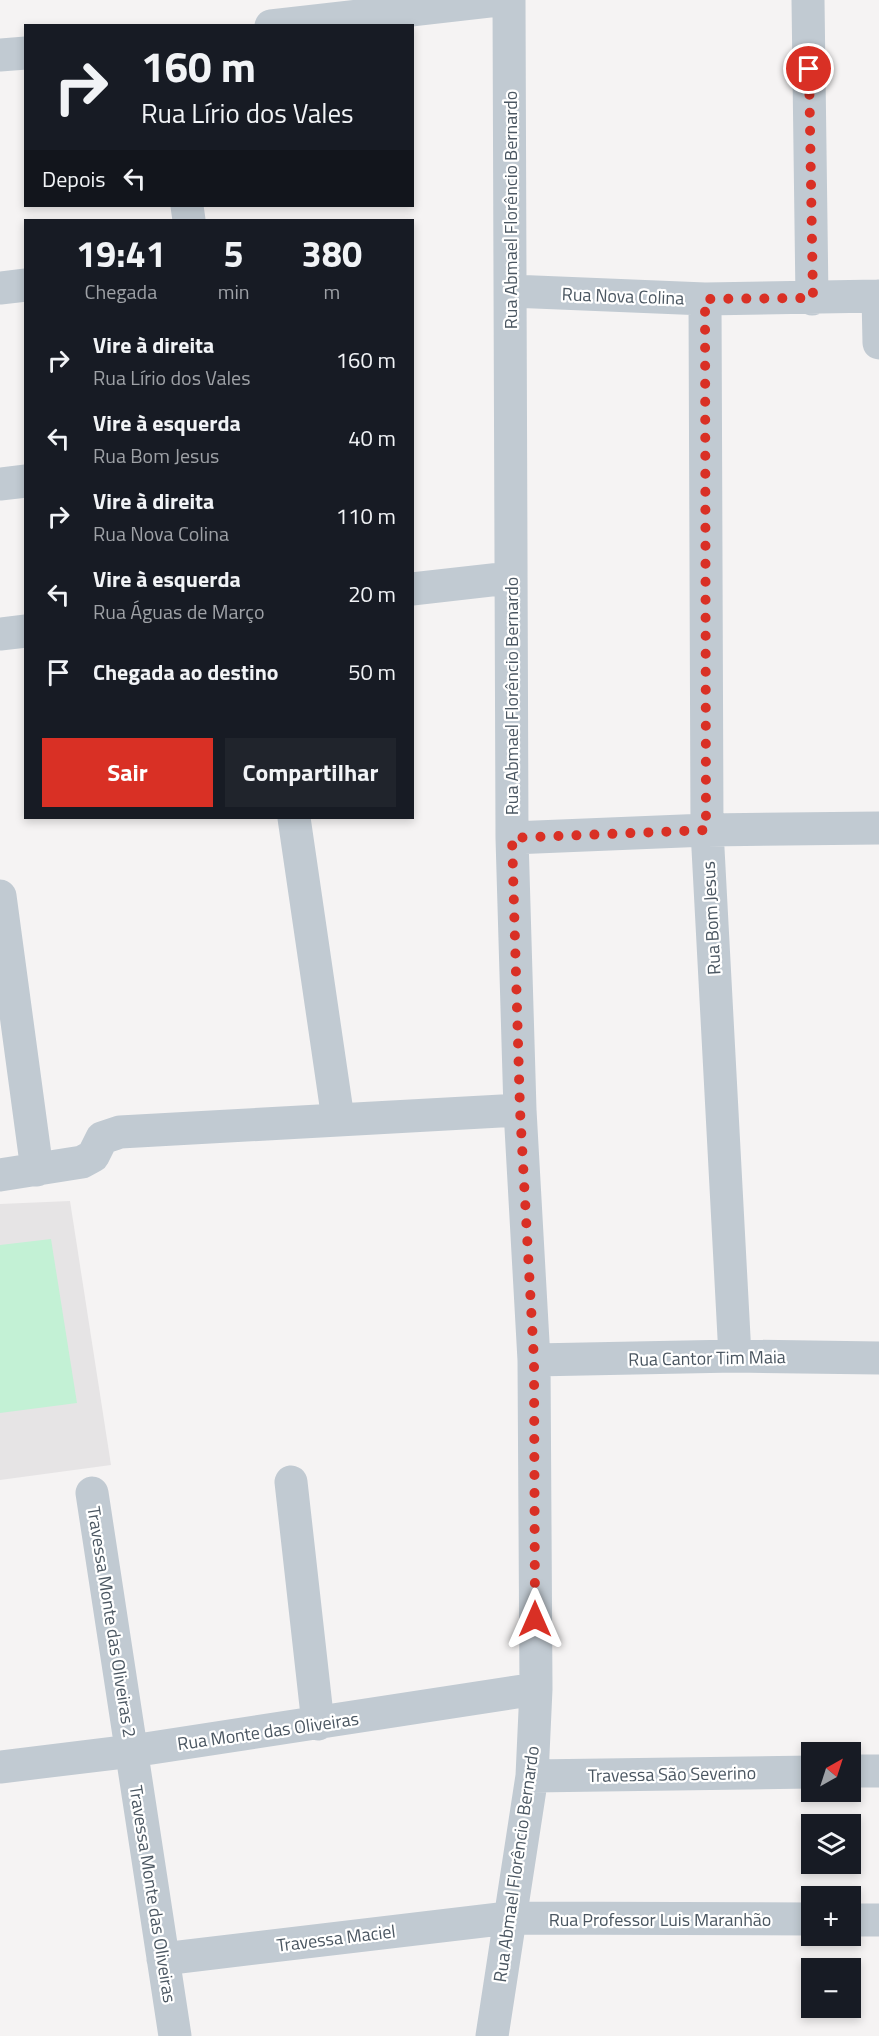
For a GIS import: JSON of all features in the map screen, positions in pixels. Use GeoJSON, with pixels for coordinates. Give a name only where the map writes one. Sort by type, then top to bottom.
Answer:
{"type":"FeatureCollection","features":[{"type":"Feature","properties":{"kind":"street"},"geometry":{"type":"LineString","coordinates":[[264,0],[268,24]]}},
{"type":"Feature","properties":{"kind":"street"},"geometry":{"type":"LineString","coordinates":[[286,24],[498,0]]}},
{"type":"Feature","properties":{"kind":"street","name":"Rua Abmael Florêncio Bernardo"},"geometry":{"type":"LineString","coordinates":[[492,2036],[508,1918],[532,1776],[536,1689],[534,1360],[520,1110],[512,838],[509,0]]}},
{"type":"Feature","properties":{"kind":"street"},"geometry":{"type":"LineString","coordinates":[[808,0],[813,298]]}},
{"type":"Feature","properties":{"kind":"street"},"geometry":{"type":"LineString","coordinates":[[0,55],[24,53]]}},
{"type":"Feature","properties":{"kind":"street"},"geometry":{"type":"LineString","coordinates":[[0,288],[24,285]]}},
{"type":"Feature","properties":{"kind":"street","name":"Rua Nova Colina"},"geometry":{"type":"LineString","coordinates":[[511,291],[705,299],[879,296]]}},
{"type":"Feature","properties":{"kind":"street"},"geometry":{"type":"LineString","coordinates":[[879,296],[879,343]]}},
{"type":"Feature","properties":{"kind":"street","name":"Rua Bom Jesus"},"geometry":{"type":"LineString","coordinates":[[705,299],[706,830],[735,1356]]}},
{"type":"Feature","properties":{"kind":"street"},"geometry":{"type":"LineString","coordinates":[[0,484],[24,481]]}},
{"type":"Feature","properties":{"kind":"street"},"geometry":{"type":"LineString","coordinates":[[414,589],[510,578]]}},
{"type":"Feature","properties":{"kind":"street"},"geometry":{"type":"LineString","coordinates":[[0,634],[24,631]]}},
{"type":"Feature","properties":{"kind":"street"},"geometry":{"type":"LineString","coordinates":[[294,819],[338,1119]]}},
{"type":"Feature","properties":{"kind":"street"},"geometry":{"type":"LineString","coordinates":[[512,838],[706,830],[879,828]]}},
{"type":"Feature","properties":{"kind":"street"},"geometry":{"type":"LineString","coordinates":[[0,896],[37,1170]]}},
{"type":"Feature","properties":{"kind":"street"},"geometry":{"type":"LineString","coordinates":[[0,1175],[89,1159],[102,1138],[120,1132],[520,1110]]}},
{"type":"Feature","properties":{"kind":"street","name":"Rua Cantor Tim Maia"},"geometry":{"type":"LineString","coordinates":[[534,1360],[735,1356],[879,1358]]}},
{"type":"Feature","properties":{"kind":"street"},"geometry":{"type":"LineString","coordinates":[[291,1482],[318,1724]]}},
{"type":"Feature","properties":{"kind":"street","name":"Travessa Monte das Oliveiras 2"},"geometry":{"type":"LineString","coordinates":[[92,1493],[132,1751]]}},
{"type":"Feature","properties":{"kind":"street","name":"Rua Monte das Oliveiras"},"geometry":{"type":"LineString","coordinates":[[0,1767],[132,1751],[318,1724],[536,1689]]}},
{"type":"Feature","properties":{"kind":"street","name":"Travessa Monte das Oliveiras"},"geometry":{"type":"LineString","coordinates":[[132,1751],[175,2036]]}},
{"type":"Feature","properties":{"kind":"street"},"geometry":{"type":"LineString","coordinates":[[861,1771],[879,1771]]}},
{"type":"Feature","properties":{"kind":"street","name":"Travessa São Severino"},"geometry":{"type":"LineString","coordinates":[[532,1776],[801,1772]]}},
{"type":"Feature","properties":{"kind":"street","name":"Travessa Maciel"},"geometry":{"type":"LineString","coordinates":[[163,1959],[508,1918]]}},
{"type":"Feature","properties":{"kind":"street","name":"Rua Professor Luis Maranhão"},"geometry":{"type":"LineString","coordinates":[[508,1918],[801,1920]]}},
{"type":"Feature","properties":{"kind":"street"},"geometry":{"type":"LineString","coordinates":[[861,1920],[879,1920]]}},
{"type":"Feature","properties":{"kind":"shaded area"},"geometry":{"type":"Polygon","coordinates":[[[70,1201],[111,1465],[0,1480],[0,1204],[70,1201]]]}},
{"type":"Feature","properties":{"kind":"green space"},"geometry":{"type":"Polygon","coordinates":[[[51,1239],[77,1403],[0,1413],[0,1245],[51,1239]]]}},
{"type":"Feature","properties":{"kind":"route"},"geometry":{"type":"LineString","coordinates":[[535,1619],[534,1360],[520,1110],[512,838],[706,830],[705,299],[813,298],[809,69]]}}]}
